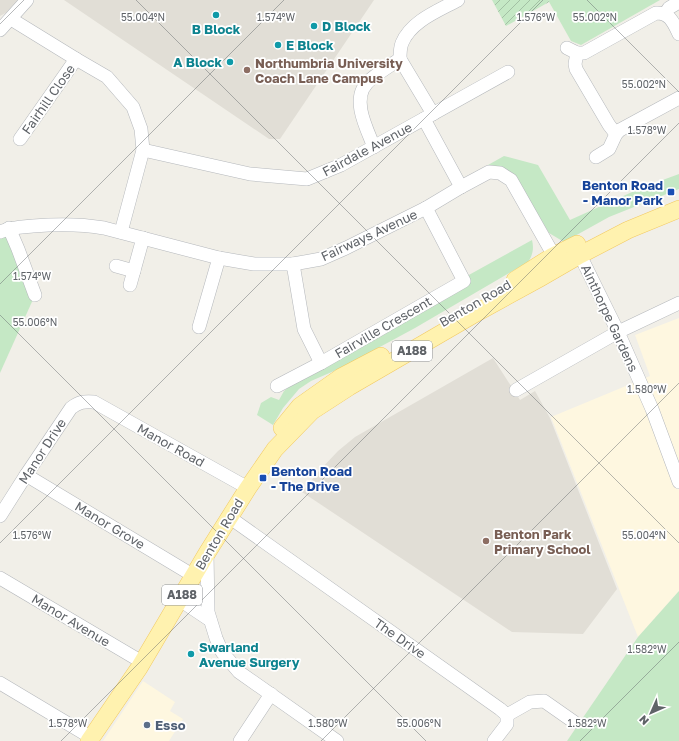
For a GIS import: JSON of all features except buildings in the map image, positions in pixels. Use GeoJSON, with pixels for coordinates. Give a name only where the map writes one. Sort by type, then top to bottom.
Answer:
{"type":"FeatureCollection","features":[{"type":"Feature","properties":{"kind":"main road","name":"Benton Road"},"geometry":{"type":"LineString","coordinates":[[578,250],[624,220],[679,198]]}},
{"type":"Feature","properties":{"kind":"main road","name":"Benton Road"},"geometry":{"type":"LineString","coordinates":[[90,739],[142,662],[248,488],[275,449],[312,411],[556,261],[578,250],[679,209]]}},
{"type":"Feature","properties":{"kind":"street"},"geometry":{"type":"LineString","coordinates":[[0,30],[27,0]]}},
{"type":"Feature","properties":{"kind":"street"},"geometry":{"type":"LineString","coordinates":[[458,0],[409,30],[401,44],[400,59],[461,187]]}},
{"type":"Feature","properties":{"kind":"street"},"geometry":{"type":"LineString","coordinates":[[665,14],[673,5],[679,2]]}},
{"type":"Feature","properties":{"kind":"street"},"geometry":{"type":"LineString","coordinates":[[616,134],[609,125],[576,69],[572,50],[587,52],[656,13],[665,14],[671,19],[679,34]]}},
{"type":"Feature","properties":{"kind":"street"},"geometry":{"type":"LineString","coordinates":[[10,19],[107,77],[133,107],[141,129],[143,150],[121,232]]}},
{"type":"Feature","properties":{"kind":"street","name":"Fairhill Close"},"geometry":{"type":"LineString","coordinates":[[20,139],[76,59]]}},
{"type":"Feature","properties":{"kind":"street"},"geometry":{"type":"LineString","coordinates":[[374,147],[362,114],[360,99],[366,83],[400,59]]}},
{"type":"Feature","properties":{"kind":"street","name":"Fairdale Avenue"},"geometry":{"type":"LineString","coordinates":[[143,150],[250,174],[307,179],[341,165],[508,72]]}},
{"type":"Feature","properties":{"kind":"street"},"geometry":{"type":"LineString","coordinates":[[596,157],[609,149],[616,134],[625,127],[679,98]]}},
{"type":"Feature","properties":{"kind":"street","name":"Fairways Avenue"},"geometry":{"type":"LineString","coordinates":[[4,230],[58,224],[88,225],[121,232],[219,258],[254,264],[293,264],[321,259],[346,248],[426,208],[489,172],[500,173],[511,180],[556,261]]}},
{"type":"Feature","properties":{"kind":"street","name":"Fairville Crescent"},"geometry":{"type":"LineString","coordinates":[[293,264],[304,329],[321,363],[464,281],[426,208]]}},
{"type":"Feature","properties":{"kind":"street"},"geometry":{"type":"LineString","coordinates":[[4,230],[18,249],[35,295]]}},
{"type":"Feature","properties":{"kind":"street"},"geometry":{"type":"LineString","coordinates":[[130,285],[143,238]]}},
{"type":"Feature","properties":{"kind":"street","name":"Ainthorpe Gardens"},"geometry":{"type":"LineString","coordinates":[[578,250],[618,332],[652,409],[679,482]]}},
{"type":"Feature","properties":{"kind":"street"},"geometry":{"type":"LineString","coordinates":[[199,327],[219,258]]}},
{"type":"Feature","properties":{"kind":"street"},"geometry":{"type":"LineString","coordinates":[[116,266],[134,271]]}},
{"type":"Feature","properties":{"kind":"street"},"geometry":{"type":"LineString","coordinates":[[516,390],[618,332],[679,303]]}},
{"type":"Feature","properties":{"kind":"street"},"geometry":{"type":"LineString","coordinates":[[277,386],[321,363]]}},
{"type":"Feature","properties":{"kind":"street","name":"Manor Drive"},"geometry":{"type":"LineString","coordinates":[[0,516],[71,408],[79,402],[94,402]]}},
{"type":"Feature","properties":{"kind":"street","name":"Manor Road"},"geometry":{"type":"LineString","coordinates":[[94,402],[248,488]]}},
{"type":"Feature","properties":{"kind":"street","name":"Manor Grove"},"geometry":{"type":"LineString","coordinates":[[26,475],[194,576]]}},
{"type":"Feature","properties":{"kind":"street","name":"The Drive"},"geometry":{"type":"LineString","coordinates":[[229,517],[500,709],[506,715]]}},
{"type":"Feature","properties":{"kind":"street"},"geometry":{"type":"LineString","coordinates":[[207,553],[208,612],[222,652],[239,672],[337,741]]}},
{"type":"Feature","properties":{"kind":"street","name":"Manor Avenue"},"geometry":{"type":"LineString","coordinates":[[0,578],[142,662]]}},
{"type":"Feature","properties":{"kind":"street"},"geometry":{"type":"LineString","coordinates":[[180,600],[210,620]]}},
{"type":"Feature","properties":{"kind":"street"},"geometry":{"type":"LineString","coordinates":[[0,683],[90,739]]}},
{"type":"Feature","properties":{"kind":"street"},"geometry":{"type":"LineString","coordinates":[[240,741],[271,694]]}},
{"type":"Feature","properties":{"kind":"street"},"geometry":{"type":"LineString","coordinates":[[494,741],[507,724],[506,715],[530,702],[544,701],[574,722]]}},
{"type":"Feature","properties":{"kind":"shaded area"},"geometry":{"type":"Polygon","coordinates":[[[0,0],[29,0],[0,16],[0,0]]]}},
{"type":"Feature","properties":{"kind":"shaded area","name":"Northumbria University Coach Lane Campus"},"geometry":{"type":"Polygon","coordinates":[[[64,0],[374,0],[280,139],[269,139],[64,0]]]}},
{"type":"Feature","properties":{"kind":"shaded area"},"geometry":{"type":"Polygon","coordinates":[[[679,318],[679,591],[638,637],[551,417],[650,376],[635,335],[679,318]]]}},
{"type":"Feature","properties":{"kind":"shaded area","name":"Benton Park Primary School"},"geometry":{"type":"Polygon","coordinates":[[[493,358],[520,400],[535,391],[550,418],[617,589],[583,634],[512,632],[302,492],[338,451],[355,437],[493,358]]]}},
{"type":"Feature","properties":{"kind":"shaded area"},"geometry":{"type":"Polygon","coordinates":[[[143,681],[175,702],[170,711],[183,719],[169,741],[103,741],[143,681]]]}},
{"type":"Feature","properties":{"kind":"green space"},"geometry":{"type":"Polygon","coordinates":[[[492,0],[548,0],[549,2],[506,26],[492,0]]]}},
{"type":"Feature","properties":{"kind":"green space"},"geometry":{"type":"Polygon","coordinates":[[[548,0],[660,0],[581,45],[571,41],[548,0]]]}},
{"type":"Feature","properties":{"kind":"green space"},"geometry":{"type":"Polygon","coordinates":[[[504,156],[538,165],[570,220],[641,188],[679,174],[679,189],[609,217],[564,242],[549,233],[519,183],[496,166],[488,165],[504,156]]]}},
{"type":"Feature","properties":{"kind":"green space"},"geometry":{"type":"Polygon","coordinates":[[[9,228],[35,295],[0,373],[0,232],[9,228]]]}},
{"type":"Feature","properties":{"kind":"green space"},"geometry":{"type":"Polygon","coordinates":[[[532,240],[533,251],[528,262],[415,328],[341,368],[311,381],[299,389],[283,408],[273,425],[257,415],[261,403],[271,397],[279,400],[284,391],[290,386],[467,276],[532,240]]]}},
{"type":"Feature","properties":{"kind":"green space"},"geometry":{"type":"Polygon","coordinates":[[[679,591],[679,741],[567,741],[638,637],[679,591]]]}},
{"type":"Feature","properties":{"kind":"place","name":"B Block"},"geometry":{"type":"Point","coordinates":[216,15]}},
{"type":"Feature","properties":{"kind":"place","name":"D Block"},"geometry":{"type":"Point","coordinates":[314,26]}},
{"type":"Feature","properties":{"kind":"place","name":"E Block"},"geometry":{"type":"Point","coordinates":[278,45]}},
{"type":"Feature","properties":{"kind":"place","name":"A Block"},"geometry":{"type":"Point","coordinates":[230,62]}},
{"type":"Feature","properties":{"kind":"place","name":"Northumbria University Coach Lane Campus"},"geometry":{"type":"Point","coordinates":[247,70]}},
{"type":"Feature","properties":{"kind":"place","name":"Benton Road - Manor Park"},"geometry":{"type":"Point","coordinates":[671,192]}},
{"type":"Feature","properties":{"kind":"place","name":"Benton Road - The Drive"},"geometry":{"type":"Point","coordinates":[263,478]}},
{"type":"Feature","properties":{"kind":"place","name":"Benton Park Primary School"},"geometry":{"type":"Point","coordinates":[486,541]}},
{"type":"Feature","properties":{"kind":"place","name":"Swarland Avenue Surgery"},"geometry":{"type":"Point","coordinates":[191,654]}},
{"type":"Feature","properties":{"kind":"place","name":"Esso"},"geometry":{"type":"Point","coordinates":[147,725]}}]}
